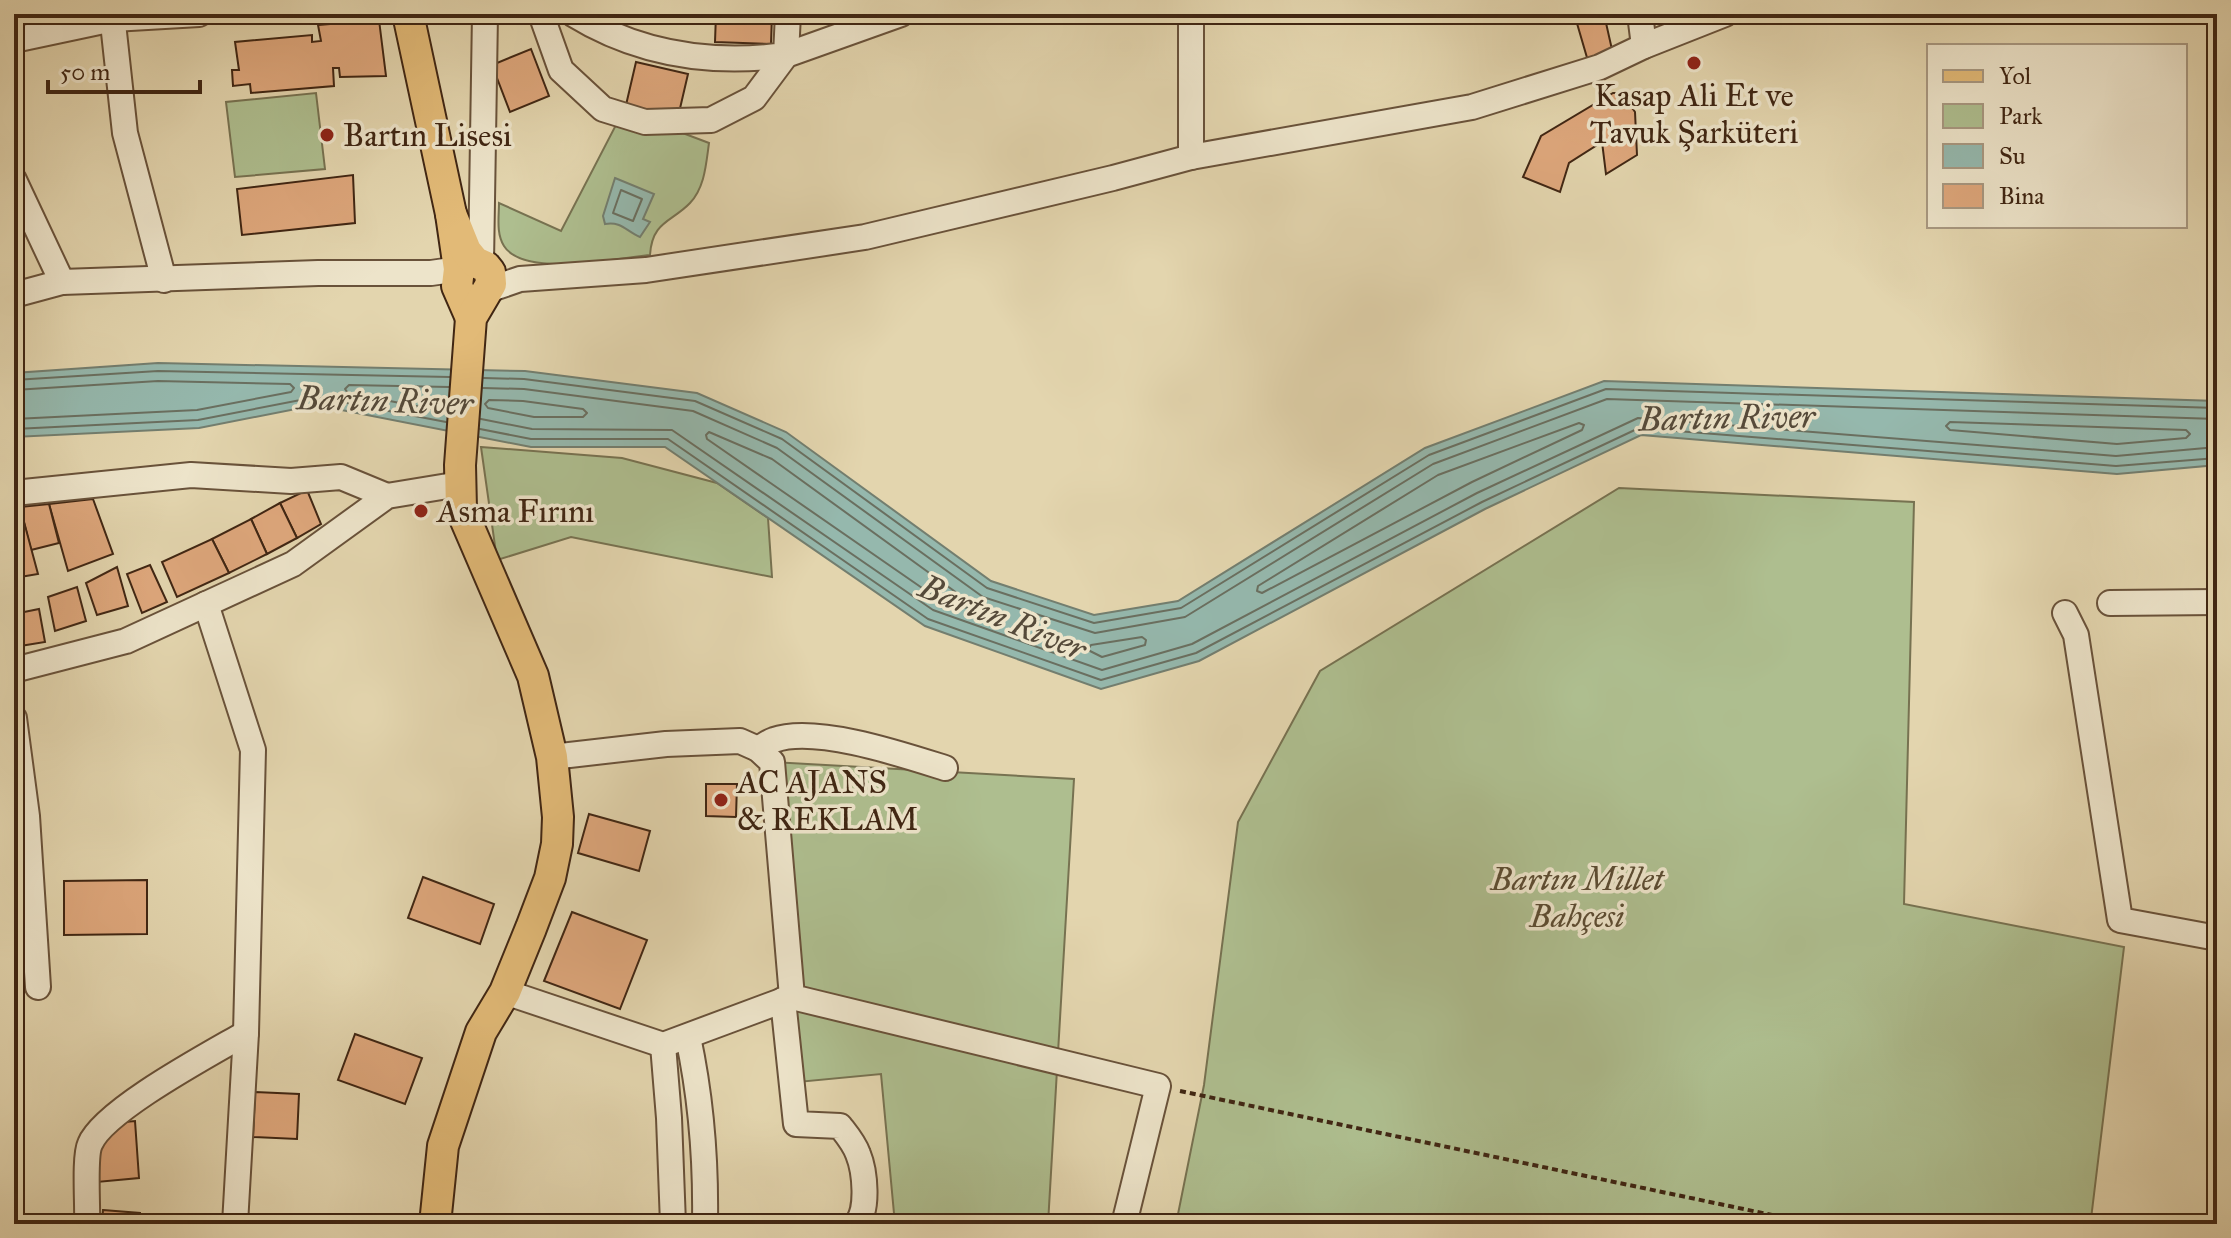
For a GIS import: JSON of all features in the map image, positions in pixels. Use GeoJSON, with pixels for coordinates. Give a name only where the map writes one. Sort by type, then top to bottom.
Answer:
{"type":"FeatureCollection","features":[{"type":"Feature","properties":{"kind":"main road"},"geometry":{"type":"LineString","coordinates":[[408,14],[451,214],[466,251],[469,281],[461,509],[533,676],[552,757],[558,817],[557,844],[550,878],[505,992],[481,1032],[443,1146],[435,1224]]}},
{"type":"Feature","properties":{"kind":"street"},"geometry":{"type":"LineString","coordinates":[[14,40],[112,16],[199,14]]}},
{"type":"Feature","properties":{"kind":"street"},"geometry":{"type":"LineString","coordinates":[[469,281],[485,14]]}},
{"type":"Feature","properties":{"kind":"street"},"geometry":{"type":"LineString","coordinates":[[541,14],[561,70],[603,109],[645,122],[711,120],[754,98],[786,55],[788,14]]}},
{"type":"Feature","properties":{"kind":"street"},"geometry":{"type":"LineString","coordinates":[[573,14],[619,37],[661,51],[720,59],[786,55],[901,14]]}},
{"type":"Feature","properties":{"kind":"street"},"geometry":{"type":"LineString","coordinates":[[1191,14],[1191,157]]}},
{"type":"Feature","properties":{"kind":"street"},"geometry":{"type":"LineString","coordinates":[[1640,14],[1644,46]]}},
{"type":"Feature","properties":{"kind":"street"},"geometry":{"type":"LineString","coordinates":[[14,295],[62,282],[318,273],[469,281],[520,279],[646,270],[865,237],[1191,157],[1472,107],[1600,67],[1725,14]]}},
{"type":"Feature","properties":{"kind":"street"},"geometry":{"type":"LineString","coordinates":[[112,16],[125,133],[164,280]]}},
{"type":"Feature","properties":{"kind":"street"},"geometry":{"type":"LineString","coordinates":[[14,180],[62,282]]}},
{"type":"Feature","properties":{"kind":"street"},"geometry":{"type":"LineString","coordinates":[[14,670],[126,641],[293,564],[387,496],[460,474]]}},
{"type":"Feature","properties":{"kind":"street"},"geometry":{"type":"LineString","coordinates":[[14,493],[191,475],[291,481],[341,477],[387,496]]}},
{"type":"Feature","properties":{"kind":"street"},"geometry":{"type":"LineString","coordinates":[[2110,603],[2217,602]]}},
{"type":"Feature","properties":{"kind":"street"},"geometry":{"type":"LineString","coordinates":[[206,604],[253,750],[246,1033],[235,1224]]}},
{"type":"Feature","properties":{"kind":"street"},"geometry":{"type":"LineString","coordinates":[[2065,613],[2076,635],[2120,920],[2217,938]]}},
{"type":"Feature","properties":{"kind":"street"},"geometry":{"type":"LineString","coordinates":[[14,718],[27,816],[38,987]]}},
{"type":"Feature","properties":{"kind":"street"},"geometry":{"type":"LineString","coordinates":[[758,749],[776,739],[801,737],[895,752],[945,768]]}},
{"type":"Feature","properties":{"kind":"street"},"geometry":{"type":"LineString","coordinates":[[552,757],[740,741],[758,749],[772,762],[796,1124],[840,1126],[852,1141],[860,1158],[865,1209],[856,1224]]}},
{"type":"Feature","properties":{"kind":"street"},"geometry":{"type":"LineString","coordinates":[[505,992],[663,1045],[788,999],[1158,1086],[1124,1224]]}},
{"type":"Feature","properties":{"kind":"street"},"geometry":{"type":"LineString","coordinates":[[87,1224],[89,1145],[99,1130],[141,1096],[246,1033]]}},
{"type":"Feature","properties":{"kind":"street"},"geometry":{"type":"LineString","coordinates":[[688,1037],[700,1095],[707,1224]]}},
{"type":"Feature","properties":{"kind":"street"},"geometry":{"type":"LineString","coordinates":[[663,1045],[673,1224]]}},
{"type":"Feature","properties":{"kind":"path"},"geometry":{"type":"LineString","coordinates":[[1158,1086],[1815,1224]]}},
{"type":"Feature","properties":{"kind":"green space"},"geometry":{"type":"Polygon","coordinates":[[[316,93],[325,169],[235,177],[226,102],[316,93]]]}},
{"type":"Feature","properties":{"kind":"green space"},"geometry":{"type":"Polygon","coordinates":[[[618,121],[680,132],[709,143],[704,175],[695,197],[659,229],[650,255],[572,264],[550,264],[515,256],[504,246],[500,236],[499,203],[561,231],[618,121]]]}},
{"type":"Feature","properties":{"kind":"green space"},"geometry":{"type":"Polygon","coordinates":[[[481,447],[622,458],[717,483],[768,518],[772,577],[571,537],[497,560],[481,447]]]}},
{"type":"Feature","properties":{"kind":"green space","name":"Bartın Millet Bahçesi"},"geometry":{"type":"Polygon","coordinates":[[[1619,488],[1914,502],[1904,904],[2124,947],[2091,1219],[2103,1224],[1176,1224],[1204,1085],[1238,822],[1320,671],[1619,488]]]}},
{"type":"Feature","properties":{"kind":"green space"},"geometry":{"type":"Polygon","coordinates":[[[772,762],[1074,779],[1048,1224],[895,1224],[881,1074],[798,1082],[772,762]]]}},
{"type":"Feature","properties":{"kind":"water"},"geometry":{"type":"Polygon","coordinates":[[[615,178],[654,194],[643,219],[650,222],[640,237],[619,225],[605,224],[603,216],[615,178]]]}},
{"type":"Feature","properties":{"kind":"water","name":"Bartın River"},"geometry":{"type":"Polygon","coordinates":[[[158,363],[525,371],[697,393],[786,432],[991,581],[1094,615],[1178,601],[1425,448],[1604,381],[2217,401],[2217,465],[2117,474],[1641,435],[1485,509],[1199,661],[1101,689],[925,626],[665,447],[531,447],[316,405],[199,428],[14,437],[14,373],[158,363]]]}},
{"type":"Feature","properties":{"kind":"building"},"geometry":{"type":"Polygon","coordinates":[[[716,14],[772,14],[771,44],[715,42],[716,14]]]}},
{"type":"Feature","properties":{"kind":"building"},"geometry":{"type":"Polygon","coordinates":[[[1604,14],[1613,54],[1588,61],[1576,20],[1604,14]]]}},
{"type":"Feature","properties":{"kind":"building","name":"Bartın Lisesi"},"geometry":{"type":"Polygon","coordinates":[[[379,20],[386,76],[340,77],[339,68],[333,68],[334,86],[251,93],[250,84],[233,86],[232,70],[239,70],[235,42],[312,35],[312,42],[321,41],[318,25],[379,20]]]}},
{"type":"Feature","properties":{"kind":"building"},"geometry":{"type":"Polygon","coordinates":[[[531,49],[549,96],[510,112],[492,65],[531,49]]]}},
{"type":"Feature","properties":{"kind":"building"},"geometry":{"type":"Polygon","coordinates":[[[636,62],[688,74],[678,117],[626,105],[636,62]]]}},
{"type":"Feature","properties":{"kind":"building"},"geometry":{"type":"Polygon","coordinates":[[[1613,93],[1622,93],[1635,112],[1637,155],[1606,174],[1602,142],[1569,163],[1560,192],[1523,177],[1541,136],[1613,93]]]}},
{"type":"Feature","properties":{"kind":"building"},"geometry":{"type":"Polygon","coordinates":[[[353,175],[355,223],[242,235],[237,189],[353,175]]]}},
{"type":"Feature","properties":{"kind":"building"},"geometry":{"type":"Polygon","coordinates":[[[307,490],[321,524],[297,538],[280,503],[307,490]]]}},
{"type":"Feature","properties":{"kind":"building"},"geometry":{"type":"Polygon","coordinates":[[[93,499],[113,554],[68,571],[49,504],[93,499]]]}},
{"type":"Feature","properties":{"kind":"building"},"geometry":{"type":"Polygon","coordinates":[[[280,503],[297,538],[267,554],[251,519],[280,503]]]}},
{"type":"Feature","properties":{"kind":"building"},"geometry":{"type":"Polygon","coordinates":[[[49,504],[59,543],[31,550],[20,507],[49,504]]]}},
{"type":"Feature","properties":{"kind":"building"},"geometry":{"type":"Polygon","coordinates":[[[20,507],[38,574],[14,578],[14,508],[20,507]]]}},
{"type":"Feature","properties":{"kind":"building"},"geometry":{"type":"Polygon","coordinates":[[[251,519],[267,554],[229,573],[212,539],[251,519]]]}},
{"type":"Feature","properties":{"kind":"building"},"geometry":{"type":"Polygon","coordinates":[[[212,539],[229,573],[177,597],[162,562],[212,539]]]}},
{"type":"Feature","properties":{"kind":"building"},"geometry":{"type":"Polygon","coordinates":[[[150,565],[167,602],[142,613],[127,574],[150,565]]]}},
{"type":"Feature","properties":{"kind":"building"},"geometry":{"type":"Polygon","coordinates":[[[117,567],[128,606],[97,615],[86,583],[117,567]]]}},
{"type":"Feature","properties":{"kind":"building"},"geometry":{"type":"Polygon","coordinates":[[[77,587],[86,621],[55,631],[48,597],[77,587]]]}},
{"type":"Feature","properties":{"kind":"building"},"geometry":{"type":"Polygon","coordinates":[[[39,609],[45,642],[14,647],[14,614],[39,609]]]}},
{"type":"Feature","properties":{"kind":"building","name":"AC AJANS & REKLAM"},"geometry":{"type":"Polygon","coordinates":[[[706,784],[737,784],[736,817],[706,816],[706,784]]]}},
{"type":"Feature","properties":{"kind":"building"},"geometry":{"type":"Polygon","coordinates":[[[589,814],[650,831],[639,871],[578,853],[589,814]]]}},
{"type":"Feature","properties":{"kind":"building"},"geometry":{"type":"Polygon","coordinates":[[[423,877],[494,904],[480,944],[408,918],[423,877]]]}},
{"type":"Feature","properties":{"kind":"building"},"geometry":{"type":"Polygon","coordinates":[[[147,880],[147,934],[64,935],[64,881],[147,880]]]}},
{"type":"Feature","properties":{"kind":"building"},"geometry":{"type":"Polygon","coordinates":[[[572,912],[647,940],[620,1009],[544,981],[572,912]]]}},
{"type":"Feature","properties":{"kind":"building"},"geometry":{"type":"Polygon","coordinates":[[[355,1034],[422,1058],[405,1104],[338,1080],[355,1034]]]}},
{"type":"Feature","properties":{"kind":"building"},"geometry":{"type":"Polygon","coordinates":[[[255,1092],[299,1094],[297,1139],[253,1137],[255,1092]]]}},
{"type":"Feature","properties":{"kind":"building"},"geometry":{"type":"Polygon","coordinates":[[[135,1121],[139,1178],[97,1182],[92,1125],[135,1121]]]}},
{"type":"Feature","properties":{"kind":"building"},"geometry":{"type":"Polygon","coordinates":[[[103,1210],[140,1213],[140,1224],[102,1224],[103,1210]]]}},
{"type":"Feature","properties":{"kind":"place","name":"Kasap Ali Et ve Tavuk Şarküteri"},"geometry":{"type":"Point","coordinates":[1694,63]}},
{"type":"Feature","properties":{"kind":"place","name":"Bartın Lisesi"},"geometry":{"type":"Point","coordinates":[327,135]}},
{"type":"Feature","properties":{"kind":"place","name":"Asma Fırını"},"geometry":{"type":"Point","coordinates":[421,511]}},
{"type":"Feature","properties":{"kind":"place","name":"AC AJANS & REKLAM"},"geometry":{"type":"Point","coordinates":[721,800]}}]}
